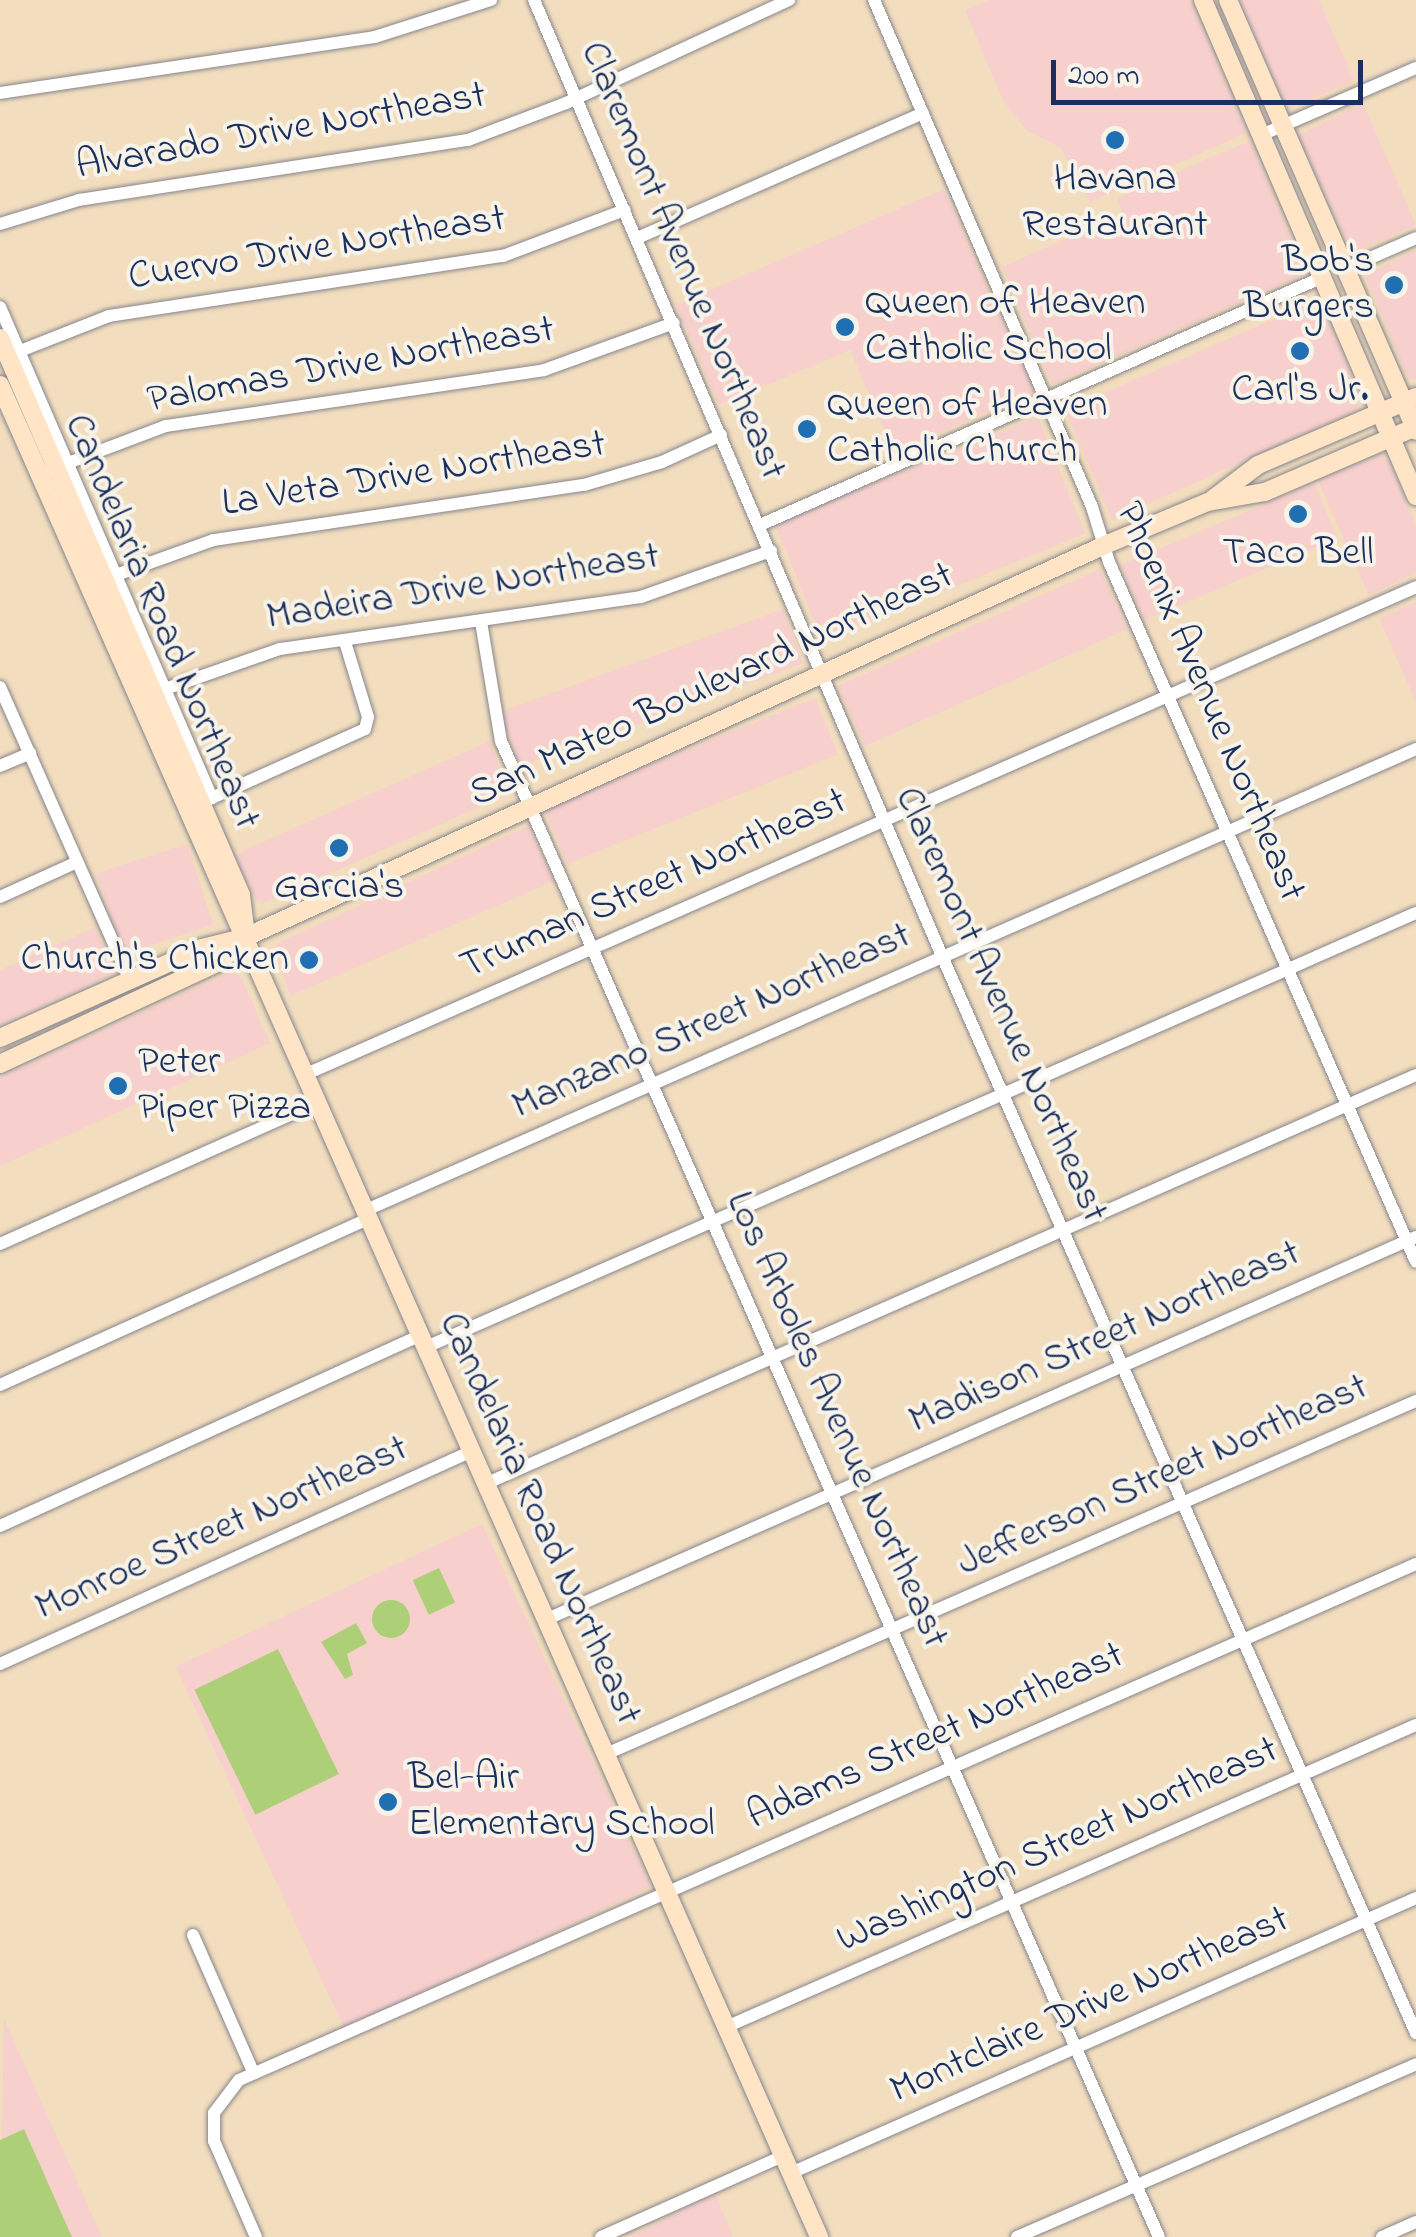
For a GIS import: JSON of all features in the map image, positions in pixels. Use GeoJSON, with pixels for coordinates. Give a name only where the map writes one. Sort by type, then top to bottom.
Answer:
{"type":"FeatureCollection","features":[{"type":"Feature","properties":{"kind":"main road"},"geometry":{"type":"LineString","coordinates":[[1202,0],[1416,496]]}},
{"type":"Feature","properties":{"kind":"main road"},"geometry":{"type":"LineString","coordinates":[[1228,0],[1364,308],[1410,400],[1415,429]]}},
{"type":"Feature","properties":{"kind":"main road"},"geometry":{"type":"LineString","coordinates":[[1292,205],[1347,268]]}},
{"type":"Feature","properties":{"kind":"main road"},"geometry":{"type":"LineString","coordinates":[[1324,276],[1334,272],[1364,308]]}},
{"type":"Feature","properties":{"kind":"main road","name":"Candelaria Road Northeast"},"geometry":{"type":"LineString","coordinates":[[0,338],[199,804],[246,938],[316,1103],[819,2237]]}},
{"type":"Feature","properties":{"kind":"main road","name":"Candelaria Road Northeast"},"geometry":{"type":"LineString","coordinates":[[0,386],[54,468]]}},
{"type":"Feature","properties":{"kind":"main road","name":"San Mateo Boulevard Northeast"},"geometry":{"type":"LineString","coordinates":[[1208,502],[1258,465],[1410,400]]}},
{"type":"Feature","properties":{"kind":"main road","name":"San Mateo Boulevard Northeast"},"geometry":{"type":"LineString","coordinates":[[0,1038],[202,948],[246,938],[1105,545],[1208,502],[1265,492],[1415,429]]}},
{"type":"Feature","properties":{"kind":"main road","name":"San Mateo Boulevard Northeast"},"geometry":{"type":"LineString","coordinates":[[0,1064],[219,962],[246,938]]}},
{"type":"Feature","properties":{"kind":"main road"},"geometry":{"type":"LineString","coordinates":[[33,1049],[64,1024],[121,998],[130,980]]}},
{"type":"Feature","properties":{"kind":"street"},"geometry":{"type":"LineString","coordinates":[[0,93],[375,38],[491,0]]}},
{"type":"Feature","properties":{"kind":"street","name":"Claremont Avenue Northeast"},"geometry":{"type":"LineString","coordinates":[[534,0],[760,525],[820,675],[1416,2033]]}},
{"type":"Feature","properties":{"kind":"street","name":"Alvarado Drive Northeast"},"geometry":{"type":"LineString","coordinates":[[0,224],[78,200],[454,143],[789,0]]}},
{"type":"Feature","properties":{"kind":"street","name":"Phoenix Avenue Northeast"},"geometry":{"type":"LineString","coordinates":[[874,0],[1046,400],[1166,695],[1347,1105],[1411,1239],[1416,1262]]}},
{"type":"Feature","properties":{"kind":"street"},"geometry":{"type":"LineString","coordinates":[[1261,136],[1416,68]]}},
{"type":"Feature","properties":{"kind":"street"},"geometry":{"type":"LineString","coordinates":[[637,238],[923,113]]}},
{"type":"Feature","properties":{"kind":"street","name":"Cuervo Drive Northeast"},"geometry":{"type":"LineString","coordinates":[[10,360],[109,316],[504,256],[625,210]]}},
{"type":"Feature","properties":{"kind":"street"},"geometry":{"type":"LineString","coordinates":[[1347,268],[1416,238]]}},
{"type":"Feature","properties":{"kind":"street"},"geometry":{"type":"LineString","coordinates":[[760,525],[1324,276]]}},
{"type":"Feature","properties":{"kind":"street"},"geometry":{"type":"LineString","coordinates":[[0,307],[10,360]]}},
{"type":"Feature","properties":{"kind":"street","name":"Palomas Drive Northeast"},"geometry":{"type":"LineString","coordinates":[[54,468],[166,426],[544,370],[674,323]]}},
{"type":"Feature","properties":{"kind":"street","name":"La Veta Drive Northeast"},"geometry":{"type":"LineString","coordinates":[[116,575],[214,540],[600,481],[721,435]]}},
{"type":"Feature","properties":{"kind":"street"},"geometry":{"type":"LineString","coordinates":[[54,468],[116,575],[165,690],[199,804],[365,729],[368,717],[344,642]]}},
{"type":"Feature","properties":{"kind":"street","name":"Madeira Drive Northeast"},"geometry":{"type":"LineString","coordinates":[[165,690],[245,657],[641,596],[771,551]]}},
{"type":"Feature","properties":{"kind":"street","name":"Truman Street Northeast"},"geometry":{"type":"LineString","coordinates":[[304,1075],[1416,588]]}},
{"type":"Feature","properties":{"kind":"street","name":"Los Arboles Avenue Northeast"},"geometry":{"type":"LineString","coordinates":[[481,622],[495,726],[1159,2237]]}},
{"type":"Feature","properties":{"kind":"street"},"geometry":{"type":"LineString","coordinates":[[0,688],[130,980]]}},
{"type":"Feature","properties":{"kind":"street","name":"Manzano Street Northeast"},"geometry":{"type":"LineString","coordinates":[[0,1385],[652,1083],[1416,750]]}},
{"type":"Feature","properties":{"kind":"street"},"geometry":{"type":"LineString","coordinates":[[0,766],[30,753]]}},
{"type":"Feature","properties":{"kind":"street"},"geometry":{"type":"LineString","coordinates":[[0,897],[78,862]]}},
{"type":"Feature","properties":{"kind":"street"},"geometry":{"type":"LineString","coordinates":[[0,1526],[714,1220],[1416,912]]}},
{"type":"Feature","properties":{"kind":"street"},"geometry":{"type":"LineString","coordinates":[[485,1484],[1416,1075]]}},
{"type":"Feature","properties":{"kind":"street"},"geometry":{"type":"LineString","coordinates":[[0,1244],[316,1103]]}},
{"type":"Feature","properties":{"kind":"street","name":"Madison Street Northeast"},"geometry":{"type":"LineString","coordinates":[[546,1619],[1411,1239]]}},
{"type":"Feature","properties":{"kind":"street","name":"Jefferson Street Northeast"},"geometry":{"type":"LineString","coordinates":[[606,1754],[1416,1401]]}},
{"type":"Feature","properties":{"kind":"street","name":"Monroe Street Northeast"},"geometry":{"type":"LineString","coordinates":[[0,1664],[470,1452]]}},
{"type":"Feature","properties":{"kind":"street","name":"Adams Street Northeast"},"geometry":{"type":"LineString","coordinates":[[256,2237],[222,2163],[214,2112],[228,2090],[253,2072],[1416,1564]]}},
{"type":"Feature","properties":{"kind":"street","name":"Washington Street Northeast"},"geometry":{"type":"LineString","coordinates":[[726,2027],[1416,1725]]}},
{"type":"Feature","properties":{"kind":"street","name":"Montclaire Drive Northeast"},"geometry":{"type":"LineString","coordinates":[[601,2237],[1075,2047],[1416,1898]]}},
{"type":"Feature","properties":{"kind":"street"},"geometry":{"type":"LineString","coordinates":[[193,1935],[253,2072]]}},
{"type":"Feature","properties":{"kind":"street"},"geometry":{"type":"LineString","coordinates":[[1017,2237],[1416,2064]]}},
{"type":"Feature","properties":{"kind":"street"},"geometry":{"type":"LineString","coordinates":[[1382,2237],[1416,2222]]}},
{"type":"Feature","properties":{"kind":"shaded area"},"geometry":{"type":"Polygon","coordinates":[[[988,0],[1190,0],[1247,133],[1090,202],[1061,148],[1026,130],[1003,100],[965,10],[988,0]]]}},
{"type":"Feature","properties":{"kind":"shaded area"},"geometry":{"type":"Polygon","coordinates":[[[1240,0],[1319,0],[1354,81],[1288,109],[1240,0]]]}},
{"type":"Feature","properties":{"kind":"shaded area"},"geometry":{"type":"Polygon","coordinates":[[[1363,103],[1416,225],[1359,250],[1350,247],[1298,135],[1363,103]]]}},
{"type":"Feature","properties":{"kind":"shaded area"},"geometry":{"type":"Polygon","coordinates":[[[1250,141],[1306,274],[1052,384],[1002,267],[1123,214],[1117,198],[1250,141]]]}},
{"type":"Feature","properties":{"kind":"shaded area","name":"Queen of Heaven Catholic School"},"geometry":{"type":"Polygon","coordinates":[[[944,189],[1034,392],[894,452],[850,350],[719,405],[676,305],[944,189]]]}},
{"type":"Feature","properties":{"kind":"shaded area"},"geometry":{"type":"Polygon","coordinates":[[[1416,250],[1415,380],[1407,376],[1365,275],[1416,250]]]}},
{"type":"Feature","properties":{"kind":"shaded area"},"geometry":{"type":"Polygon","coordinates":[[[1318,300],[1360,395],[1357,410],[1112,520],[1065,410],[1318,300]]]}},
{"type":"Feature","properties":{"kind":"shaded area"},"geometry":{"type":"Polygon","coordinates":[[[1038,417],[1085,534],[822,640],[775,523],[1038,417]]]}},
{"type":"Feature","properties":{"kind":"shaded area"},"geometry":{"type":"Polygon","coordinates":[[[1378,455],[1388,461],[1416,524],[1416,573],[1369,595],[1318,481],[1378,455]]]}},
{"type":"Feature","properties":{"kind":"shaded area"},"geometry":{"type":"Polygon","coordinates":[[[1314,483],[1337,538],[1144,620],[1121,565],[1314,483]]]}},
{"type":"Feature","properties":{"kind":"shaded area"},"geometry":{"type":"Polygon","coordinates":[[[1100,569],[1127,629],[865,746],[838,686],[1100,569]]]}},
{"type":"Feature","properties":{"kind":"shaded area"},"geometry":{"type":"Polygon","coordinates":[[[1416,602],[1416,702],[1379,618],[1416,602]]]}},
{"type":"Feature","properties":{"kind":"shaded area"},"geometry":{"type":"Polygon","coordinates":[[[783,609],[803,664],[520,766],[500,712],[783,609]]]}},
{"type":"Feature","properties":{"kind":"shaded area"},"geometry":{"type":"Polygon","coordinates":[[[815,698],[838,755],[567,864],[544,807],[815,698]]]}},
{"type":"Feature","properties":{"kind":"shaded area"},"geometry":{"type":"Polygon","coordinates":[[[490,741],[509,794],[263,903],[256,900],[234,855],[490,741]]]}},
{"type":"Feature","properties":{"kind":"shaded area"},"geometry":{"type":"Polygon","coordinates":[[[528,826],[554,881],[290,996],[275,945],[528,826]]]}},
{"type":"Feature","properties":{"kind":"shaded area"},"geometry":{"type":"Polygon","coordinates":[[[187,844],[213,925],[123,954],[97,873],[187,844]]]}},
{"type":"Feature","properties":{"kind":"shaded area"},"geometry":{"type":"Polygon","coordinates":[[[94,928],[115,973],[0,1025],[0,970],[94,928]]]}},
{"type":"Feature","properties":{"kind":"shaded area"},"geometry":{"type":"Polygon","coordinates":[[[232,971],[241,977],[270,1043],[0,1166],[0,1077],[232,971]]]}},
{"type":"Feature","properties":{"kind":"shaded area"},"geometry":{"type":"Polygon","coordinates":[[[482,1524],[651,1887],[345,2029],[176,1667],[482,1524]]]}},
{"type":"Feature","properties":{"kind":"shaded area"},"geometry":{"type":"Polygon","coordinates":[[[4,2019],[102,2237],[0,2237],[4,2019]]]}},
{"type":"Feature","properties":{"kind":"shaded area"},"geometry":{"type":"Polygon","coordinates":[[[715,2193],[733,2237],[630,2237],[715,2193]]]}},
{"type":"Feature","properties":{"kind":"green space"},"geometry":{"type":"Polygon","coordinates":[[[439,1568],[455,1602],[429,1615],[413,1580],[439,1568]]]}},
{"type":"Feature","properties":{"kind":"green space"},"geometry":{"type":"Polygon","coordinates":[[[391,1600],[404,1606],[410,1619],[404,1632],[391,1638],[378,1632],[372,1619],[378,1606],[391,1600]]]}},
{"type":"Feature","properties":{"kind":"green space"},"geometry":{"type":"Polygon","coordinates":[[[356,1623],[367,1643],[347,1654],[353,1675],[345,1679],[321,1642],[356,1623]]]}},
{"type":"Feature","properties":{"kind":"green space"},"geometry":{"type":"Polygon","coordinates":[[[278,1649],[339,1774],[255,1815],[194,1690],[278,1649]]]}},
{"type":"Feature","properties":{"kind":"green space"},"geometry":{"type":"Polygon","coordinates":[[[24,2129],[72,2237],[0,2237],[0,2140],[24,2129]]]}},
{"type":"Feature","properties":{"kind":"place","name":"Havana Restaurant"},"geometry":{"type":"Point","coordinates":[1115,140]}},
{"type":"Feature","properties":{"kind":"place","name":"Bob's Burgers"},"geometry":{"type":"Point","coordinates":[1394,285]}},
{"type":"Feature","properties":{"kind":"place","name":"Queen of Heaven Catholic School"},"geometry":{"type":"Point","coordinates":[845,327]}},
{"type":"Feature","properties":{"kind":"place","name":"Carl's Jr."},"geometry":{"type":"Point","coordinates":[1300,351]}},
{"type":"Feature","properties":{"kind":"place","name":"Queen of Heaven Catholic Church"},"geometry":{"type":"Point","coordinates":[807,429]}},
{"type":"Feature","properties":{"kind":"place","name":"Taco Bell"},"geometry":{"type":"Point","coordinates":[1298,514]}},
{"type":"Feature","properties":{"kind":"place","name":"Garcia's"},"geometry":{"type":"Point","coordinates":[339,848]}},
{"type":"Feature","properties":{"kind":"place","name":"Church's Chicken"},"geometry":{"type":"Point","coordinates":[309,960]}},
{"type":"Feature","properties":{"kind":"place","name":"Peter Piper Pizza"},"geometry":{"type":"Point","coordinates":[118,1086]}},
{"type":"Feature","properties":{"kind":"place","name":"Bel-Air Elementary School"},"geometry":{"type":"Point","coordinates":[388,1802]}}]}
